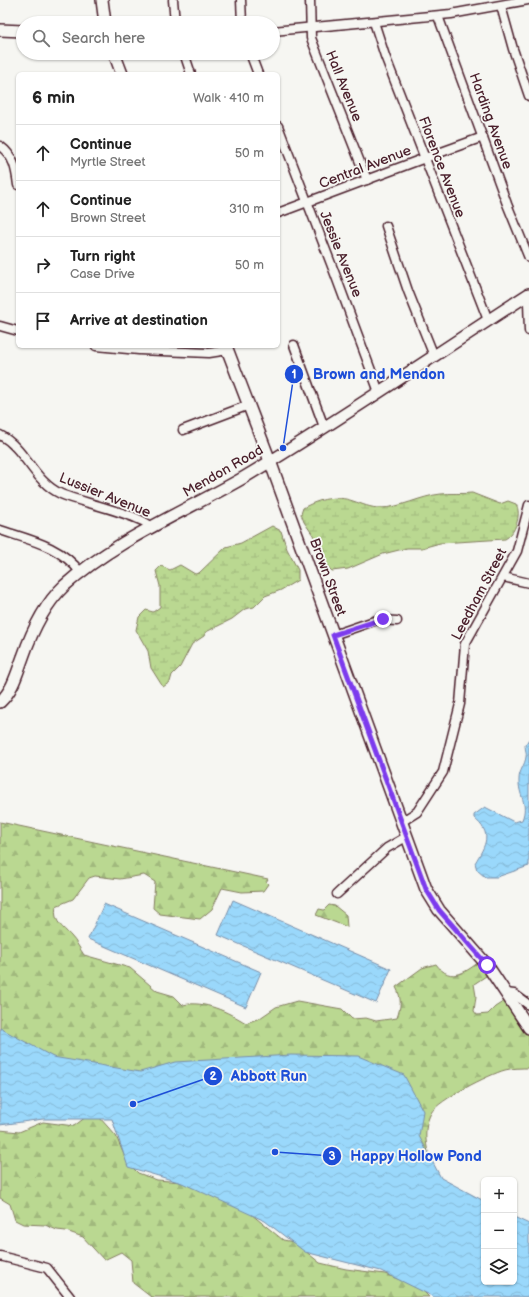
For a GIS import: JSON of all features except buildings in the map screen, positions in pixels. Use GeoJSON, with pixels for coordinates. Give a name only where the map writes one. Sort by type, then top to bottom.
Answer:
{"type":"FeatureCollection","features":[{"type":"Feature","properties":{"kind":"street"},"geometry":{"type":"LineString","coordinates":[[102,0],[104,16]]}},
{"type":"Feature","properties":{"kind":"street"},"geometry":{"type":"LineString","coordinates":[[173,0],[174,16]]}},
{"type":"Feature","properties":{"kind":"street"},"geometry":{"type":"LineString","coordinates":[[241,0],[242,16]]}},
{"type":"Feature","properties":{"kind":"street","name":"Hall Avenue"},"geometry":{"type":"LineString","coordinates":[[310,0],[311,38],[367,180]]}},
{"type":"Feature","properties":{"kind":"street"},"geometry":{"type":"LineString","coordinates":[[280,30],[438,16],[528,0]]}},
{"type":"Feature","properties":{"kind":"street"},"geometry":{"type":"LineString","coordinates":[[501,6],[513,49],[529,96]]}},
{"type":"Feature","properties":{"kind":"street","name":"Harding Avenue"},"geometry":{"type":"LineString","coordinates":[[438,16],[507,204],[529,258]]}},
{"type":"Feature","properties":{"kind":"street","name":"Florence Avenue"},"geometry":{"type":"LineString","coordinates":[[374,22],[385,56],[488,320]]}},
{"type":"Feature","properties":{"kind":"street"},"geometry":{"type":"LineString","coordinates":[[0,30],[16,31]]}},
{"type":"Feature","properties":{"kind":"street"},"geometry":{"type":"LineString","coordinates":[[117,60],[121,72]]}},
{"type":"Feature","properties":{"kind":"street"},"geometry":{"type":"LineString","coordinates":[[186,60],[190,72]]}},
{"type":"Feature","properties":{"kind":"street"},"geometry":{"type":"LineString","coordinates":[[253,60],[257,72]]}},
{"type":"Feature","properties":{"kind":"street","name":"Jessie Avenue"},"geometry":{"type":"LineString","coordinates":[[280,132],[379,392]]}},
{"type":"Feature","properties":{"kind":"street","name":"Central Avenue"},"geometry":{"type":"LineString","coordinates":[[280,212],[483,138]]}},
{"type":"Feature","properties":{"kind":"street"},"geometry":{"type":"LineString","coordinates":[[0,146],[10,155],[13,160],[16,175]]}},
{"type":"Feature","properties":{"kind":"street"},"geometry":{"type":"LineString","coordinates":[[386,226],[408,291],[434,356]]}},
{"type":"Feature","properties":{"kind":"street"},"geometry":{"type":"LineString","coordinates":[[527,295],[529,331]]}},
{"type":"Feature","properties":{"kind":"street","name":"Mendon Road"},"geometry":{"type":"LineString","coordinates":[[0,702],[10,689],[28,642],[46,608],[63,587],[81,572],[117,548],[270,461],[527,295]]}},
{"type":"Feature","properties":{"kind":"street"},"geometry":{"type":"LineString","coordinates":[[0,326],[16,330]]}},
{"type":"Feature","properties":{"kind":"street"},"geometry":{"type":"LineString","coordinates":[[294,345],[324,427]]}},
{"type":"Feature","properties":{"kind":"street"},"geometry":{"type":"LineString","coordinates":[[118,348],[209,353],[227,348]]}},
{"type":"Feature","properties":{"kind":"street","name":"Brown Street"},"geometry":{"type":"LineString","coordinates":[[227,348],[270,461],[428,895],[480,956],[529,1028]]}},
{"type":"Feature","properties":{"kind":"street"},"geometry":{"type":"LineString","coordinates":[[184,430],[249,405]]}},
{"type":"Feature","properties":{"kind":"street","name":"Lussier Avenue"},"geometry":{"type":"LineString","coordinates":[[0,435],[14,444],[38,477],[54,490],[70,497],[142,520],[152,528]]}},
{"type":"Feature","properties":{"kind":"street","name":"Leedham Street"},"geometry":{"type":"LineString","coordinates":[[401,822],[417,812],[443,772],[460,704],[465,644],[520,544],[529,505]]}},
{"type":"Feature","properties":{"kind":"street"},"geometry":{"type":"LineString","coordinates":[[0,530],[57,550],[69,558],[81,572]]}},
{"type":"Feature","properties":{"kind":"street"},"geometry":{"type":"LineString","coordinates":[[503,577],[529,583]]}},
{"type":"Feature","properties":{"kind":"street"},"geometry":{"type":"LineString","coordinates":[[333,635],[376,620],[397,621]]}},
{"type":"Feature","properties":{"kind":"street"},"geometry":{"type":"LineString","coordinates":[[337,894],[387,848],[406,837]]}},
{"type":"Feature","properties":{"kind":"street"},"geometry":{"type":"LineString","coordinates":[[506,993],[514,994],[529,1005]]}},
{"type":"Feature","properties":{"kind":"street"},"geometry":{"type":"LineString","coordinates":[[0,1256],[47,1268],[70,1297]]}},
{"type":"Feature","properties":{"kind":"green space"},"geometry":{"type":"Polygon","coordinates":[[[472,493],[500,504],[508,501],[516,504],[518,508],[518,519],[509,537],[505,539],[440,543],[422,548],[407,548],[383,554],[348,569],[332,571],[326,565],[313,535],[304,522],[301,514],[303,508],[315,502],[334,498],[347,499],[370,507],[380,508],[395,506],[433,495],[472,493]]]}},
{"type":"Feature","properties":{"kind":"green space"},"geometry":{"type":"Polygon","coordinates":[[[272,526],[281,531],[287,549],[298,570],[298,580],[281,590],[265,596],[254,607],[245,609],[232,619],[206,632],[204,636],[192,644],[180,667],[172,675],[170,682],[163,687],[151,668],[148,651],[136,630],[139,617],[146,610],[153,612],[160,607],[160,586],[156,571],[161,566],[170,570],[180,565],[195,574],[199,573],[226,547],[241,543],[272,526]]]}},
{"type":"Feature","properties":{"kind":"green space"},"geometry":{"type":"Polygon","coordinates":[[[0,822],[268,879],[266,882],[268,884],[263,891],[242,892],[222,888],[212,909],[200,919],[160,914],[153,908],[155,882],[144,875],[120,879],[95,876],[89,878],[73,899],[56,906],[55,911],[57,920],[75,940],[84,955],[130,968],[157,991],[174,996],[183,1005],[199,1004],[216,1008],[246,1023],[260,1018],[276,1007],[297,1001],[342,1009],[352,1019],[366,1018],[376,1021],[397,1018],[400,1002],[396,987],[422,968],[436,964],[447,974],[453,975],[459,974],[471,968],[483,959],[492,972],[474,984],[476,996],[474,1011],[477,1015],[488,1014],[495,1007],[509,998],[529,1024],[529,1068],[517,1068],[498,1072],[465,1088],[443,1101],[431,1113],[426,1129],[426,1137],[428,1153],[435,1176],[227,1062],[200,1061],[151,1075],[81,1069],[0,1035],[0,822]]]}},
{"type":"Feature","properties":{"kind":"green space"},"geometry":{"type":"Polygon","coordinates":[[[329,905],[335,906],[346,915],[347,927],[316,915],[319,909],[324,910],[329,905]]]}},
{"type":"Feature","properties":{"kind":"green space"},"geometry":{"type":"Polygon","coordinates":[[[86,1117],[99,1117],[116,1136],[127,1162],[138,1173],[157,1180],[182,1182],[235,1201],[283,1240],[294,1242],[320,1263],[346,1269],[385,1274],[420,1288],[429,1297],[151,1297],[133,1283],[131,1260],[121,1252],[104,1260],[83,1237],[45,1225],[23,1224],[15,1220],[10,1204],[0,1198],[0,1130],[19,1132],[43,1122],[74,1126],[86,1117]]]}},
{"type":"Feature","properties":{"kind":"water"},"geometry":{"type":"Polygon","coordinates":[[[529,739],[529,866],[497,877],[485,877],[477,870],[475,863],[485,845],[486,834],[484,829],[474,818],[474,815],[485,807],[514,822],[522,820],[524,814],[524,804],[519,779],[526,756],[525,745],[529,739]]]}},
{"type":"Feature","properties":{"kind":"water"},"geometry":{"type":"Polygon","coordinates":[[[233,900],[391,969],[376,1003],[218,935],[233,900]]]}},
{"type":"Feature","properties":{"kind":"water"},"geometry":{"type":"Polygon","coordinates":[[[104,904],[261,972],[246,1007],[88,939],[104,904]]]}},
{"type":"Feature","properties":{"kind":"water"},"geometry":{"type":"Polygon","coordinates":[[[0,1028],[53,1057],[140,1072],[175,1062],[291,1055],[358,1056],[404,1075],[423,1111],[419,1136],[441,1178],[481,1199],[481,1285],[517,1285],[517,1218],[529,1224],[529,1297],[434,1297],[381,1271],[305,1252],[265,1221],[182,1183],[128,1167],[112,1119],[43,1119],[0,1125],[0,1028]]]}},
{"type":"Feature","properties":{"kind":"place","name":"Brown and Mendon"},"geometry":{"type":"Point","coordinates":[283,448]}},
{"type":"Feature","properties":{"kind":"place","name":"Abbott Run"},"geometry":{"type":"Point","coordinates":[133,1104]}},
{"type":"Feature","properties":{"kind":"place","name":"Happy Hollow Pond"},"geometry":{"type":"Point","coordinates":[275,1152]}},
{"type":"Feature","properties":{"kind":"route"},"geometry":{"type":"LineString","coordinates":[[383,619],[333,635],[426,889],[439,910],[487,965]]}}]}
